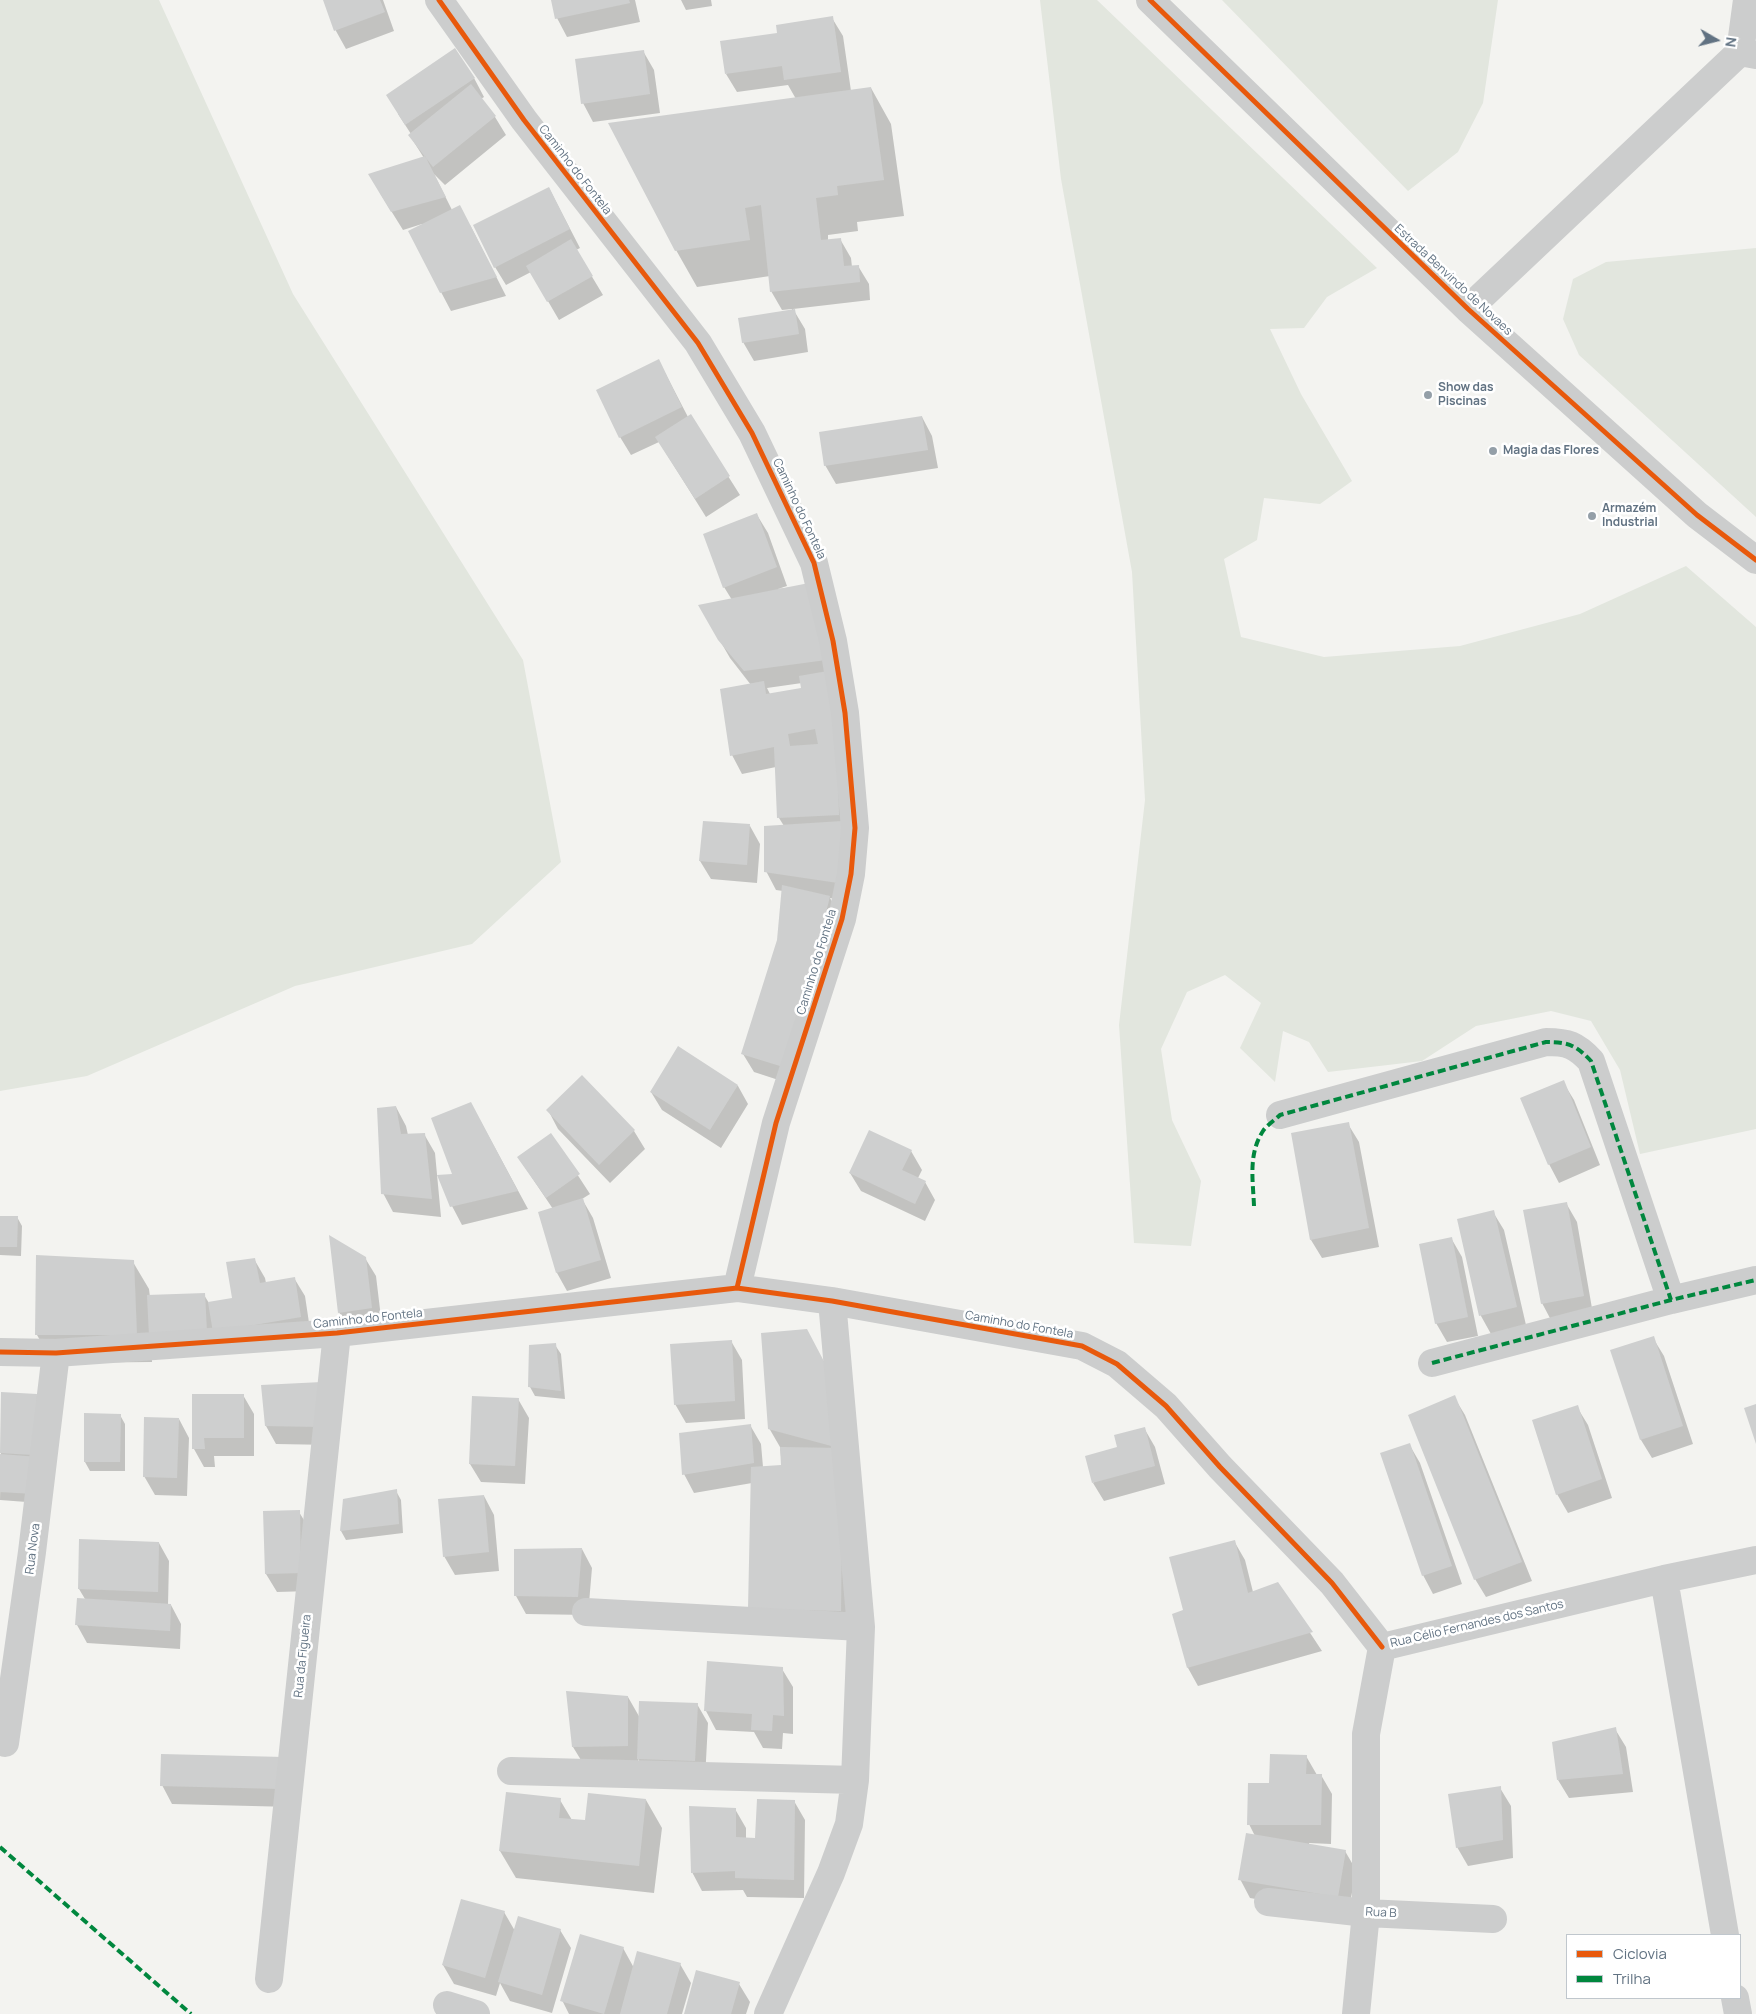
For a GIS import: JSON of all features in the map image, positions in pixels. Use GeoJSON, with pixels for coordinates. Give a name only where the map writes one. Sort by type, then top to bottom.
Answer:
{"type":"FeatureCollection","features":[{"type":"Feature","properties":{"kind":"street","name":"Estrada Benvindo de Novaes"},"geometry":{"type":"LineString","coordinates":[[1150,0],[1468,309],[1697,515],[1756,560]]}},
{"type":"Feature","properties":{"kind":"street"},"geometry":{"type":"LineString","coordinates":[[1468,309],[1748,53],[1747,0]]}},
{"type":"Feature","properties":{"kind":"street","name":"Caminho do Fontela"},"geometry":{"type":"LineString","coordinates":[[440,1],[524,120],[698,343],[752,433],[814,563],[833,641],[845,713],[852,790],[854,828],[851,874],[842,919],[776,1123],[737,1288]]}},
{"type":"Feature","properties":{"kind":"street"},"geometry":{"type":"LineString","coordinates":[[1280,1114],[1546,1042],[1564,1042],[1580,1050],[1591,1061],[1671,1300]]}},
{"type":"Feature","properties":{"kind":"street"},"geometry":{"type":"LineString","coordinates":[[1432,1363],[1671,1300],[1756,1280]]}},
{"type":"Feature","properties":{"kind":"street","name":"Caminho do Fontela"},"geometry":{"type":"LineString","coordinates":[[0,1352],[56,1354],[337,1333],[737,1288],[832,1301],[1082,1346],[1117,1364],[1166,1406],[1220,1467],[1332,1582],[1382,1647]]}},
{"type":"Feature","properties":{"kind":"street"},"geometry":{"type":"LineString","coordinates":[[768,2014],[831,1873],[849,1824],[855,1780],[861,1627],[832,1301]]}},
{"type":"Feature","properties":{"kind":"street","name":"Rua da Figueira"},"geometry":{"type":"LineString","coordinates":[[269,1980],[337,1333]]}},
{"type":"Feature","properties":{"kind":"street","name":"Rua Nova"},"geometry":{"type":"LineString","coordinates":[[5,1743],[32,1552],[56,1354]]}},
{"type":"Feature","properties":{"kind":"street","name":"Rua Célio Fernandes dos Santos"},"geometry":{"type":"LineString","coordinates":[[1356,2014],[1366,1913],[1366,1734],[1382,1647],[1664,1579],[1756,1560]]}},
{"type":"Feature","properties":{"kind":"street"},"geometry":{"type":"LineString","coordinates":[[1664,1579],[1725,1934]]}},
{"type":"Feature","properties":{"kind":"street"},"geometry":{"type":"LineString","coordinates":[[586,1612],[861,1627]]}},
{"type":"Feature","properties":{"kind":"street"},"geometry":{"type":"LineString","coordinates":[[511,1771],[855,1780]]}},
{"type":"Feature","properties":{"kind":"street","name":"Rua B"},"geometry":{"type":"LineString","coordinates":[[1268,1902],[1366,1913],[1493,1919]]}},
{"type":"Feature","properties":{"kind":"street"},"geometry":{"type":"LineString","coordinates":[[1735,1999],[1738,2014]]}},
{"type":"Feature","properties":{"kind":"street"},"geometry":{"type":"LineString","coordinates":[[447,2005],[476,2014]]}},
{"type":"Feature","properties":{"kind":"shaded area"},"geometry":{"type":"Polygon","coordinates":[[[0,0],[159,0],[293,294],[523,660],[561,862],[472,944],[295,986],[87,1076],[0,1091],[0,0]]]}},
{"type":"Feature","properties":{"kind":"shaded area"},"geometry":{"type":"Polygon","coordinates":[[[1040,0],[1097,0],[1377,268],[1327,297],[1304,328],[1270,329],[1301,394],[1352,481],[1320,504],[1264,498],[1257,540],[1224,559],[1241,637],[1324,657],[1460,646],[1580,614],[1686,566],[1756,627],[1756,1129],[1640,1154],[1620,1070],[1591,1021],[1551,1011],[1476,1026],[1422,1061],[1328,1072],[1309,1042],[1283,1031],[1275,1082],[1240,1048],[1261,1003],[1225,975],[1187,992],[1161,1049],[1172,1120],[1201,1181],[1191,1246],[1134,1243],[1119,1025],[1145,800],[1132,572],[1061,179],[1040,0]]]}},
{"type":"Feature","properties":{"kind":"shaded area"},"geometry":{"type":"Polygon","coordinates":[[[1222,0],[1498,0],[1483,103],[1458,152],[1408,191],[1222,0]]]}},
{"type":"Feature","properties":{"kind":"shaded area"},"geometry":{"type":"Polygon","coordinates":[[[1756,248],[1756,517],[1579,355],[1563,319],[1573,279],[1606,262],[1756,248]]]}},
{"type":"Feature","properties":{"kind":"building"},"geometry":{"type":"Polygon","coordinates":[[[323,0],[380,0],[385,12],[334,31],[323,0]]]}},
{"type":"Feature","properties":{"kind":"building"},"geometry":{"type":"Polygon","coordinates":[[[551,0],[629,0],[630,3],[555,19],[551,0]]]}},
{"type":"Feature","properties":{"kind":"building"},"geometry":{"type":"Polygon","coordinates":[[[833,16],[841,72],[784,80],[782,66],[725,74],[720,41],[777,33],[776,25],[833,16]]]}},
{"type":"Feature","properties":{"kind":"building"},"geometry":{"type":"Polygon","coordinates":[[[455,48],[475,78],[405,125],[386,95],[455,48]]]}},
{"type":"Feature","properties":{"kind":"building"},"geometry":{"type":"Polygon","coordinates":[[[644,50],[650,94],[581,104],[575,59],[644,50]]]}},
{"type":"Feature","properties":{"kind":"building"},"geometry":{"type":"Polygon","coordinates":[[[471,84],[496,116],[433,167],[408,135],[471,84]]]}},
{"type":"Feature","properties":{"kind":"building"},"geometry":{"type":"Polygon","coordinates":[[[871,87],[884,180],[837,186],[838,195],[816,198],[821,240],[841,238],[844,266],[859,265],[860,282],[770,292],[761,205],[745,208],[750,240],[675,251],[608,123],[871,87]]]}},
{"type":"Feature","properties":{"kind":"building"},"geometry":{"type":"Polygon","coordinates":[[[425,156],[446,197],[391,212],[368,174],[425,156]]]}},
{"type":"Feature","properties":{"kind":"building"},"geometry":{"type":"Polygon","coordinates":[[[549,187],[570,229],[494,268],[473,225],[549,187]]]}},
{"type":"Feature","properties":{"kind":"building"},"geometry":{"type":"Polygon","coordinates":[[[460,205],[497,277],[440,293],[408,231],[460,205]]]}},
{"type":"Feature","properties":{"kind":"building"},"geometry":{"type":"Polygon","coordinates":[[[571,239],[593,276],[547,302],[526,266],[571,239]]]}},
{"type":"Feature","properties":{"kind":"building"},"geometry":{"type":"Polygon","coordinates":[[[795,309],[799,334],[742,343],[738,318],[795,309]]]}},
{"type":"Feature","properties":{"kind":"building"},"geometry":{"type":"Polygon","coordinates":[[[659,359],[682,407],[619,438],[596,390],[659,359]]]}},
{"type":"Feature","properties":{"kind":"building"},"geometry":{"type":"Polygon","coordinates":[[[691,414],[730,476],[695,499],[655,437],[691,414]]]}},
{"type":"Feature","properties":{"kind":"building"},"geometry":{"type":"Polygon","coordinates":[[[922,416],[928,450],[824,466],[819,432],[922,416]]]}},
{"type":"Feature","properties":{"kind":"building"},"geometry":{"type":"Polygon","coordinates":[[[757,513],[777,567],[723,588],[703,534],[757,513]]]}},
{"type":"Feature","properties":{"kind":"building"},"geometry":{"type":"Polygon","coordinates":[[[814,582],[826,660],[744,671],[718,640],[698,605],[814,582]]]}},
{"type":"Feature","properties":{"kind":"building"},"geometry":{"type":"Polygon","coordinates":[[[828,671],[837,744],[839,815],[777,818],[774,747],[730,756],[720,689],[764,681],[766,694],[801,688],[799,676],[828,671]],[[815,729],[788,734],[790,746],[818,744],[815,729]]]}},
{"type":"Feature","properties":{"kind":"building"},"geometry":{"type":"Polygon","coordinates":[[[703,821],[750,824],[747,865],[699,861],[703,821]]]}},
{"type":"Feature","properties":{"kind":"building"},"geometry":{"type":"Polygon","coordinates":[[[843,821],[845,884],[764,872],[764,826],[843,821]]]}},
{"type":"Feature","properties":{"kind":"building"},"geometry":{"type":"Polygon","coordinates":[[[782,885],[830,896],[816,955],[796,1011],[806,1015],[790,1069],[741,1054],[777,940],[782,885]]]}},
{"type":"Feature","properties":{"kind":"building"},"geometry":{"type":"Polygon","coordinates":[[[678,1046],[738,1085],[710,1130],[650,1092],[678,1046]]]}},
{"type":"Feature","properties":{"kind":"building"},"geometry":{"type":"Polygon","coordinates":[[[582,1075],[635,1130],[599,1165],[546,1110],[582,1075]]]}},
{"type":"Feature","properties":{"kind":"building"},"geometry":{"type":"Polygon","coordinates":[[[1564,1080],[1591,1147],[1548,1165],[1520,1098],[1564,1080]]]}},
{"type":"Feature","properties":{"kind":"building"},"geometry":{"type":"Polygon","coordinates":[[[471,1102],[518,1191],[450,1207],[437,1175],[452,1174],[431,1118],[471,1102]]]}},
{"type":"Feature","properties":{"kind":"building"},"geometry":{"type":"Polygon","coordinates":[[[396,1106],[401,1134],[425,1133],[432,1199],[381,1194],[377,1108],[396,1106]]]}},
{"type":"Feature","properties":{"kind":"building"},"geometry":{"type":"Polygon","coordinates":[[[1349,1122],[1369,1228],[1310,1240],[1291,1133],[1349,1122]]]}},
{"type":"Feature","properties":{"kind":"building"},"geometry":{"type":"Polygon","coordinates":[[[869,1130],[912,1150],[902,1170],[926,1181],[915,1204],[849,1173],[869,1130]]]}},
{"type":"Feature","properties":{"kind":"building"},"geometry":{"type":"Polygon","coordinates":[[[551,1133],[580,1174],[546,1198],[517,1157],[551,1133]]]}},
{"type":"Feature","properties":{"kind":"building"},"geometry":{"type":"Polygon","coordinates":[[[583,1198],[601,1260],[556,1273],[538,1212],[583,1198]]]}},
{"type":"Feature","properties":{"kind":"building"},"geometry":{"type":"Polygon","coordinates":[[[1567,1202],[1584,1296],[1541,1304],[1523,1210],[1567,1202]]]}},
{"type":"Feature","properties":{"kind":"building"},"geometry":{"type":"Polygon","coordinates":[[[1494,1210],[1517,1307],[1479,1316],[1457,1219],[1494,1210]]]}},
{"type":"Feature","properties":{"kind":"building"},"geometry":{"type":"Polygon","coordinates":[[[0,1216],[18,1216],[17,1247],[0,1247],[0,1216]]]}},
{"type":"Feature","properties":{"kind":"building"},"geometry":{"type":"Polygon","coordinates":[[[329,1235],[366,1257],[372,1308],[338,1313],[329,1235]]]}},
{"type":"Feature","properties":{"kind":"building"},"geometry":{"type":"Polygon","coordinates":[[[1452,1237],[1468,1317],[1435,1324],[1419,1244],[1452,1237]]]}},
{"type":"Feature","properties":{"kind":"building"},"geometry":{"type":"Polygon","coordinates":[[[36,1255],[134,1260],[137,1335],[35,1335],[36,1255]]]}},
{"type":"Feature","properties":{"kind":"building"},"geometry":{"type":"Polygon","coordinates":[[[255,1258],[260,1283],[295,1277],[301,1317],[213,1332],[208,1302],[232,1298],[226,1262],[255,1258]]]}},
{"type":"Feature","properties":{"kind":"building"},"geometry":{"type":"Polygon","coordinates":[[[205,1293],[207,1333],[149,1335],[147,1295],[205,1293]]]}},
{"type":"Feature","properties":{"kind":"building"},"geometry":{"type":"Polygon","coordinates":[[[807,1329],[828,1369],[839,1448],[768,1429],[761,1333],[807,1329]]]}},
{"type":"Feature","properties":{"kind":"building"},"geometry":{"type":"Polygon","coordinates":[[[1654,1336],[1683,1426],[1640,1440],[1610,1350],[1654,1336]]]}},
{"type":"Feature","properties":{"kind":"building"},"geometry":{"type":"Polygon","coordinates":[[[732,1340],[735,1401],[674,1405],[670,1344],[732,1340]]]}},
{"type":"Feature","properties":{"kind":"building"},"geometry":{"type":"Polygon","coordinates":[[[556,1343],[561,1391],[528,1387],[529,1345],[556,1343]]]}},
{"type":"Feature","properties":{"kind":"building"},"geometry":{"type":"Polygon","coordinates":[[[322,1382],[322,1427],[265,1426],[261,1385],[322,1382]]]}},
{"type":"Feature","properties":{"kind":"building"},"geometry":{"type":"Polygon","coordinates":[[[1,1392],[37,1394],[34,1455],[0,1453],[1,1392]]]}},
{"type":"Feature","properties":{"kind":"building"},"geometry":{"type":"Polygon","coordinates":[[[192,1394],[244,1394],[244,1438],[204,1438],[205,1449],[192,1449],[192,1394]]]}},
{"type":"Feature","properties":{"kind":"building"},"geometry":{"type":"Polygon","coordinates":[[[1455,1395],[1522,1562],[1474,1580],[1408,1415],[1455,1395]]]}},
{"type":"Feature","properties":{"kind":"building"},"geometry":{"type":"Polygon","coordinates":[[[472,1396],[519,1398],[515,1466],[469,1464],[472,1396]]]}},
{"type":"Feature","properties":{"kind":"building"},"geometry":{"type":"Polygon","coordinates":[[[1756,1404],[1756,1444],[1744,1408],[1756,1404]]]}},
{"type":"Feature","properties":{"kind":"building"},"geometry":{"type":"Polygon","coordinates":[[[1578,1405],[1602,1479],[1556,1495],[1532,1420],[1578,1405]]]}},
{"type":"Feature","properties":{"kind":"building"},"geometry":{"type":"Polygon","coordinates":[[[84,1413],[121,1414],[120,1462],[84,1462],[84,1413]]]}},
{"type":"Feature","properties":{"kind":"building"},"geometry":{"type":"Polygon","coordinates":[[[144,1417],[179,1418],[177,1478],[143,1477],[144,1417]]]}},
{"type":"Feature","properties":{"kind":"building"},"geometry":{"type":"Polygon","coordinates":[[[751,1424],[754,1463],[682,1475],[679,1433],[751,1424]]]}},
{"type":"Feature","properties":{"kind":"building"},"geometry":{"type":"Polygon","coordinates":[[[1145,1427],[1155,1466],[1092,1483],[1085,1456],[1117,1447],[1114,1435],[1145,1427]]]}},
{"type":"Feature","properties":{"kind":"building"},"geometry":{"type":"Polygon","coordinates":[[[1410,1443],[1452,1566],[1422,1576],[1380,1453],[1410,1443]]]}},
{"type":"Feature","properties":{"kind":"building"},"geometry":{"type":"Polygon","coordinates":[[[780,1447],[839,1448],[842,1519],[841,1611],[748,1609],[751,1467],[781,1465],[780,1447]]]}},
{"type":"Feature","properties":{"kind":"building"},"geometry":{"type":"Polygon","coordinates":[[[0,1454],[38,1457],[35,1494],[0,1492],[0,1454]]]}},
{"type":"Feature","properties":{"kind":"building"},"geometry":{"type":"Polygon","coordinates":[[[397,1489],[399,1524],[340,1531],[343,1499],[397,1489]]]}},
{"type":"Feature","properties":{"kind":"building"},"geometry":{"type":"Polygon","coordinates":[[[484,1495],[489,1552],[443,1557],[438,1499],[484,1495]]]}},
{"type":"Feature","properties":{"kind":"building"},"geometry":{"type":"Polygon","coordinates":[[[300,1510],[301,1573],[265,1574],[263,1511],[300,1510]]]}},
{"type":"Feature","properties":{"kind":"building"},"geometry":{"type":"Polygon","coordinates":[[[79,1539],[159,1542],[158,1592],[78,1589],[79,1539]]]}},
{"type":"Feature","properties":{"kind":"building"},"geometry":{"type":"Polygon","coordinates":[[[1235,1540],[1248,1593],[1278,1582],[1313,1632],[1187,1668],[1172,1614],[1183,1610],[1169,1557],[1235,1540]]]}},
{"type":"Feature","properties":{"kind":"building"},"geometry":{"type":"Polygon","coordinates":[[[582,1548],[578,1597],[514,1596],[514,1549],[582,1548]]]}},
{"type":"Feature","properties":{"kind":"building"},"geometry":{"type":"Polygon","coordinates":[[[77,1598],[171,1604],[170,1631],[75,1625],[77,1598]]]}},
{"type":"Feature","properties":{"kind":"building"},"geometry":{"type":"Polygon","coordinates":[[[707,1661],[783,1667],[784,1716],[773,1715],[772,1731],[751,1730],[752,1714],[704,1711],[707,1661]]]}},
{"type":"Feature","properties":{"kind":"building"},"geometry":{"type":"Polygon","coordinates":[[[566,1691],[628,1696],[628,1746],[572,1747],[566,1691]]]}},
{"type":"Feature","properties":{"kind":"building"},"geometry":{"type":"Polygon","coordinates":[[[639,1701],[698,1703],[695,1761],[637,1759],[639,1701]]]}},
{"type":"Feature","properties":{"kind":"building"},"geometry":{"type":"Polygon","coordinates":[[[1616,1727],[1623,1774],[1557,1780],[1552,1742],[1616,1727]]]}},
{"type":"Feature","properties":{"kind":"building"},"geometry":{"type":"Polygon","coordinates":[[[161,1754],[284,1757],[282,1789],[160,1786],[161,1754]]]}},
{"type":"Feature","properties":{"kind":"building"},"geometry":{"type":"Polygon","coordinates":[[[1270,1754],[1307,1755],[1306,1774],[1322,1774],[1321,1825],[1247,1825],[1248,1783],[1269,1783],[1270,1754]]]}},
{"type":"Feature","properties":{"kind":"building"},"geometry":{"type":"Polygon","coordinates":[[[1501,1786],[1503,1840],[1456,1848],[1448,1794],[1501,1786]]]}},
{"type":"Feature","properties":{"kind":"building"},"geometry":{"type":"Polygon","coordinates":[[[506,1792],[561,1798],[559,1818],[585,1820],[588,1793],[646,1799],[639,1866],[499,1851],[506,1792]]]}},
{"type":"Feature","properties":{"kind":"building"},"geometry":{"type":"Polygon","coordinates":[[[757,1799],[795,1800],[794,1880],[735,1878],[735,1871],[691,1873],[689,1806],[736,1808],[736,1837],[755,1838],[757,1799]]]}},
{"type":"Feature","properties":{"kind":"building"},"geometry":{"type":"Polygon","coordinates":[[[1246,1833],[1346,1850],[1338,1897],[1238,1880],[1246,1833]]]}},
{"type":"Feature","properties":{"kind":"building"},"geometry":{"type":"Polygon","coordinates":[[[461,1899],[505,1911],[485,1978],[442,1965],[461,1899]]]}},
{"type":"Feature","properties":{"kind":"building"},"geometry":{"type":"Polygon","coordinates":[[[518,1916],[561,1929],[542,1995],[498,1982],[518,1916]]]}},
{"type":"Feature","properties":{"kind":"building"},"geometry":{"type":"Polygon","coordinates":[[[580,1934],[624,1947],[604,2014],[560,2001],[580,1934]]]}},
{"type":"Feature","properties":{"kind":"building"},"geometry":{"type":"Polygon","coordinates":[[[637,1951],[681,1963],[667,2014],[620,2014],[637,1951]]]}},
{"type":"Feature","properties":{"kind":"building"},"geometry":{"type":"Polygon","coordinates":[[[696,1970],[740,1982],[731,2014],[684,2014],[696,1970]]]}},
{"type":"Feature","properties":{"kind":"marked path"},"geometry":{"type":"LineString","coordinates":[[1254,1206],[1252,1167],[1255,1149],[1263,1131],[1280,1115],[1546,1042],[1566,1044],[1581,1051],[1591,1061],[1671,1300]]}},
{"type":"Feature","properties":{"kind":"marked path"},"geometry":{"type":"LineString","coordinates":[[1432,1363],[1671,1300],[1756,1280]]}},
{"type":"Feature","properties":{"kind":"marked path"},"geometry":{"type":"LineString","coordinates":[[0,1847],[191,2014]]}},
{"type":"Feature","properties":{"kind":"cycle path"},"geometry":{"type":"LineString","coordinates":[[439,0],[524,120],[698,343],[752,433],[814,563],[833,641],[845,713],[855,828],[851,874],[842,919],[776,1123],[737,1288]]}},
{"type":"Feature","properties":{"kind":"cycle path"},"geometry":{"type":"LineString","coordinates":[[1150,0],[1468,309],[1697,515],[1756,560]]}},
{"type":"Feature","properties":{"kind":"cycle path"},"geometry":{"type":"LineString","coordinates":[[0,1352],[56,1353],[337,1333],[737,1288],[832,1301],[1082,1346],[1117,1364],[1166,1406],[1220,1467],[1332,1583],[1382,1647]]}},
{"type":"Feature","properties":{"kind":"place","name":"Show das Piscinas"},"geometry":{"type":"Point","coordinates":[1428,395]}},
{"type":"Feature","properties":{"kind":"place","name":"Magia das Flores"},"geometry":{"type":"Point","coordinates":[1493,451]}},
{"type":"Feature","properties":{"kind":"place","name":"Armazém Industrial"},"geometry":{"type":"Point","coordinates":[1592,516]}}]}
